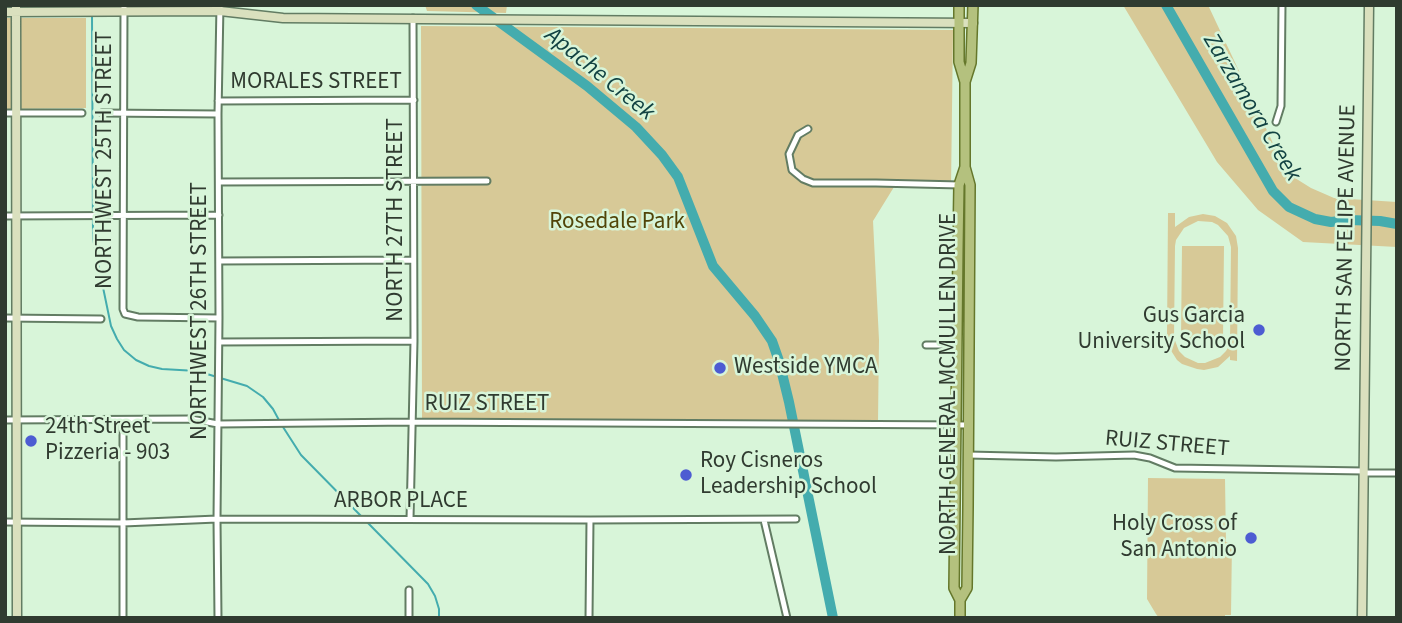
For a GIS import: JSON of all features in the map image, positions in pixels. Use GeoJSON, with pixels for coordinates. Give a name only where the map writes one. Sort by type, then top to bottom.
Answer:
{"type":"FeatureCollection","features":[{"type":"Feature","properties":{"kind":"main road","name":"NORTH GENERAL MCMULLEN DRIVE"},"geometry":{"type":"LineString","coordinates":[[959,5],[959,62],[965,82],[965,167],[970,185],[967,588],[960,600]]}},
{"type":"Feature","properties":{"kind":"main road","name":"NORTH GENERAL MCMULLEN DRIVE"},"geometry":{"type":"LineString","coordinates":[[965,82],[971,63],[973,5]]}},
{"type":"Feature","properties":{"kind":"main road","name":"NORTH GENERAL MCMULLEN DRIVE"},"geometry":{"type":"LineString","coordinates":[[960,618],[960,600],[954,587],[959,185],[965,167]]}},
{"type":"Feature","properties":{"kind":"main road"},"geometry":{"type":"LineString","coordinates":[[958,248],[964,266],[963,346],[969,350]]}},
{"type":"Feature","properties":{"kind":"street"},"geometry":{"type":"LineString","coordinates":[[1276,122],[1281,106],[1282,5]]}},
{"type":"Feature","properties":{"kind":"street","name":"NORTH SAN FELIPE AVENUE"},"geometry":{"type":"LineString","coordinates":[[1362,618],[1369,5]]}},
{"type":"Feature","properties":{"kind":"street"},"geometry":{"type":"LineString","coordinates":[[5,12],[16,8],[102,11],[124,8],[220,8],[283,18],[973,23]]}},
{"type":"Feature","properties":{"kind":"street"},"geometry":{"type":"LineString","coordinates":[[16,8],[17,618]]}},
{"type":"Feature","properties":{"kind":"street","name":"NORTHWEST 25TH STREET"},"geometry":{"type":"LineString","coordinates":[[124,8],[123,309],[125,314],[138,317],[219,317]]}},
{"type":"Feature","properties":{"kind":"street","name":"NORTHWEST 26TH STREET"},"geometry":{"type":"LineString","coordinates":[[218,618],[220,8]]}},
{"type":"Feature","properties":{"kind":"street","name":"NORTH 27TH STREET"},"geometry":{"type":"LineString","coordinates":[[410,519],[414,341],[413,18]]}},
{"type":"Feature","properties":{"kind":"street","name":"MORALES STREET"},"geometry":{"type":"LineString","coordinates":[[218,101],[414,100]]}},
{"type":"Feature","properties":{"kind":"street"},"geometry":{"type":"LineString","coordinates":[[5,113],[82,113]]}},
{"type":"Feature","properties":{"kind":"street","name":"MORALES STREET"},"geometry":{"type":"LineString","coordinates":[[102,113],[218,114]]}},
{"type":"Feature","properties":{"kind":"street"},"geometry":{"type":"LineString","coordinates":[[807,129],[797,135],[789,154],[792,170],[813,183],[970,185]]}},
{"type":"Feature","properties":{"kind":"street"},"geometry":{"type":"LineString","coordinates":[[219,182],[487,181]]}},
{"type":"Feature","properties":{"kind":"street"},"geometry":{"type":"LineString","coordinates":[[5,216],[219,215]]}},
{"type":"Feature","properties":{"kind":"street"},"geometry":{"type":"LineString","coordinates":[[219,261],[413,261]]}},
{"type":"Feature","properties":{"kind":"street"},"geometry":{"type":"LineString","coordinates":[[5,318],[101,318]]}},
{"type":"Feature","properties":{"kind":"street"},"geometry":{"type":"LineString","coordinates":[[219,342],[414,341]]}},
{"type":"Feature","properties":{"kind":"street"},"geometry":{"type":"LineString","coordinates":[[926,345],[957,345]]}},
{"type":"Feature","properties":{"kind":"street","name":"RUIZ STREET"},"geometry":{"type":"LineString","coordinates":[[5,420],[191,419],[218,424],[412,422],[968,425]]}},
{"type":"Feature","properties":{"kind":"street"},"geometry":{"type":"LineString","coordinates":[[123,420],[123,618]]}},
{"type":"Feature","properties":{"kind":"street","name":"RUIZ STREET"},"geometry":{"type":"LineString","coordinates":[[968,456],[1134,455],[1175,468],[1397,473]]}},
{"type":"Feature","properties":{"kind":"street","name":"ARBOR PLACE"},"geometry":{"type":"LineString","coordinates":[[5,522],[123,523],[217,519],[796,519]]}},
{"type":"Feature","properties":{"kind":"street"},"geometry":{"type":"LineString","coordinates":[[589,618],[590,520]]}},
{"type":"Feature","properties":{"kind":"street"},"geometry":{"type":"LineString","coordinates":[[764,520],[787,618]]}},
{"type":"Feature","properties":{"kind":"street"},"geometry":{"type":"LineString","coordinates":[[409,590],[409,618]]}},
{"type":"Feature","properties":{"kind":"green space"},"geometry":{"type":"Polygon","coordinates":[[[425,5],[507,5],[506,13],[427,11],[425,5]]]}},
{"type":"Feature","properties":{"kind":"green space"},"geometry":{"type":"Polygon","coordinates":[[[1123,5],[1208,5],[1287,173],[1334,198],[1397,202],[1397,247],[1303,242],[1258,210],[1217,162],[1123,5]]]}},
{"type":"Feature","properties":{"kind":"green space"},"geometry":{"type":"Polygon","coordinates":[[[5,18],[86,18],[86,108],[5,109],[5,18]]]}},
{"type":"Feature","properties":{"kind":"green space","name":"Rosedale Park"},"geometry":{"type":"Polygon","coordinates":[[[421,26],[953,30],[951,188],[894,187],[873,221],[879,340],[878,421],[422,418],[421,26]]]}},
{"type":"Feature","properties":{"kind":"green space"},"geometry":{"type":"Polygon","coordinates":[[[1168,213],[1175,213],[1175,227],[1189,217],[1203,214],[1215,216],[1227,223],[1236,236],[1238,248],[1237,361],[1230,360],[1230,356],[1218,367],[1204,370],[1182,364],[1170,349],[1167,334],[1168,213]],[[1198,221],[1184,228],[1175,246],[1174,338],[1179,351],[1198,363],[1220,357],[1230,344],[1231,247],[1228,236],[1212,222],[1198,221]]]}},
{"type":"Feature","properties":{"kind":"green space"},"geometry":{"type":"Polygon","coordinates":[[[1182,246],[1224,246],[1223,339],[1181,339],[1182,246]]]}},
{"type":"Feature","properties":{"kind":"green space"},"geometry":{"type":"Polygon","coordinates":[[[1148,478],[1225,479],[1226,542],[1232,542],[1231,615],[1225,615],[1225,618],[1159,618],[1156,614],[1147,599],[1148,478]]]}},
{"type":"Feature","properties":{"kind":"waterway","name":"Apache Creek"},"geometry":{"type":"LineString","coordinates":[[476,5],[587,86],[636,127],[678,177],[713,266],[772,341],[789,402],[833,618]]}},
{"type":"Feature","properties":{"kind":"waterway","name":"Zarzamora Creek"},"geometry":{"type":"LineString","coordinates":[[1166,5],[1273,191],[1289,207],[1315,219],[1331,222],[1349,220],[1397,224]]}},
{"type":"Feature","properties":{"kind":"waterway"},"geometry":{"type":"LineString","coordinates":[[92,16],[93,239],[111,326],[117,339],[124,350],[149,366],[197,371],[247,386],[263,397],[280,422]]}},
{"type":"Feature","properties":{"kind":"waterway"},"geometry":{"type":"LineString","coordinates":[[283,427],[301,455],[362,517]]}},
{"type":"Feature","properties":{"kind":"waterway"},"geometry":{"type":"LineString","coordinates":[[366,521],[428,584],[435,596],[439,618]]}},
{"type":"Feature","properties":{"kind":"place","name":"Gus Garcia University School"},"geometry":{"type":"Point","coordinates":[1259,330]}},
{"type":"Feature","properties":{"kind":"place","name":"Westside YMCA"},"geometry":{"type":"Point","coordinates":[720,368]}},
{"type":"Feature","properties":{"kind":"place","name":"24th Street Pizzeria - 903"},"geometry":{"type":"Point","coordinates":[31,441]}},
{"type":"Feature","properties":{"kind":"place","name":"Roy Cisneros Leadership School"},"geometry":{"type":"Point","coordinates":[686,475]}},
{"type":"Feature","properties":{"kind":"place","name":"Holy Cross of San Antonio"},"geometry":{"type":"Point","coordinates":[1251,538]}}]}
